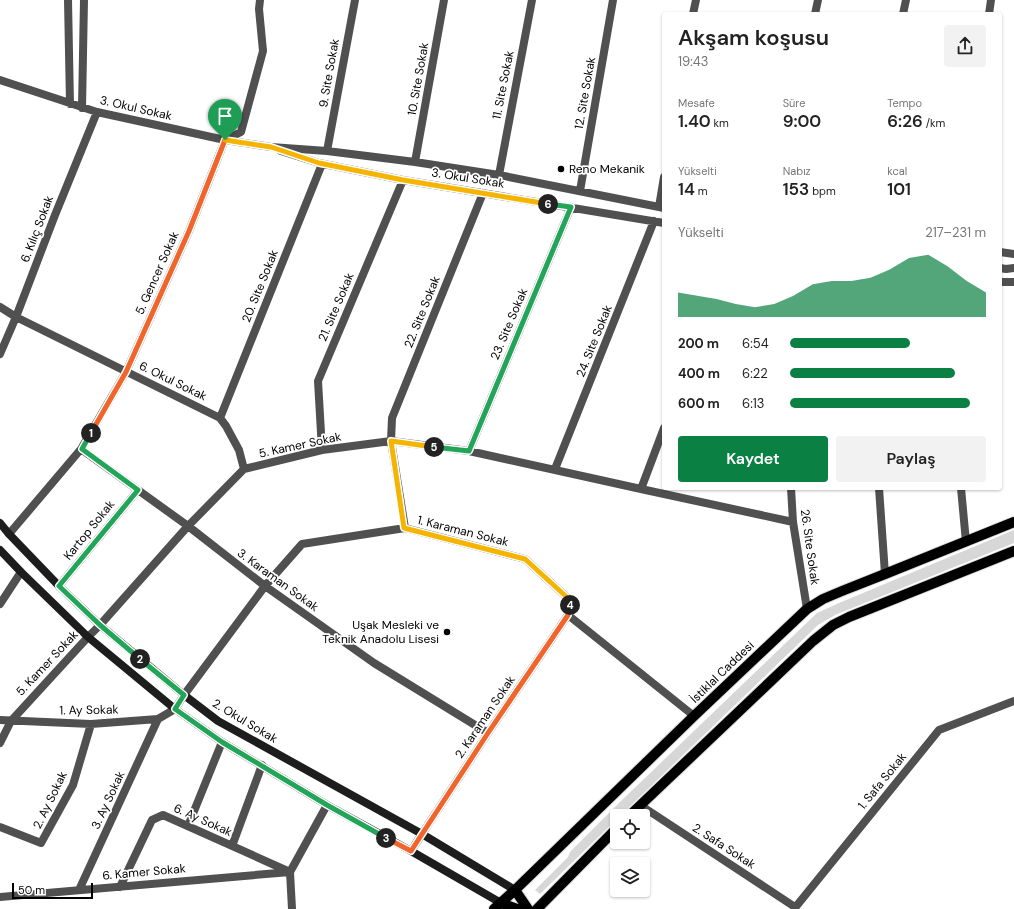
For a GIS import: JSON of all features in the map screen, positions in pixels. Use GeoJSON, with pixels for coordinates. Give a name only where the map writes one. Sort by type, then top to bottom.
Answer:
{"type":"FeatureCollection","features":[{"type":"Feature","properties":{"kind":"main road","name":"İstiklal Caddesi"},"geometry":{"type":"LineString","coordinates":[[497,906],[807,609],[823,599],[1014,522]]}},
{"type":"Feature","properties":{"kind":"main road"},"geometry":{"type":"LineString","coordinates":[[636,809],[813,641],[833,624],[1014,551]]}},
{"type":"Feature","properties":{"kind":"main road"},"geometry":{"type":"LineString","coordinates":[[537,909],[610,835]]}},
{"type":"Feature","properties":{"kind":"main road"},"geometry":{"type":"LineString","coordinates":[[515,890],[528,909]]}},
{"type":"Feature","properties":{"kind":"main road"},"geometry":{"type":"LineString","coordinates":[[497,906],[517,909]]}},
{"type":"Feature","properties":{"kind":"street"},"geometry":{"type":"LineString","coordinates":[[68,0],[70,104]]}},
{"type":"Feature","properties":{"kind":"street"},"geometry":{"type":"LineString","coordinates":[[82,108],[84,0]]}},
{"type":"Feature","properties":{"kind":"street"},"geometry":{"type":"LineString","coordinates":[[225,140],[242,132],[263,51],[259,9],[260,0]]}},
{"type":"Feature","properties":{"kind":"street","name":"9. Site Sokak"},"geometry":{"type":"LineString","coordinates":[[327,151],[355,0]]}},
{"type":"Feature","properties":{"kind":"street","name":"10. Site Sokak"},"geometry":{"type":"LineString","coordinates":[[415,162],[444,0]]}},
{"type":"Feature","properties":{"kind":"street","name":"11. Site Sokak"},"geometry":{"type":"LineString","coordinates":[[499,175],[532,0]]}},
{"type":"Feature","properties":{"kind":"street","name":"12. Site Sokak"},"geometry":{"type":"LineString","coordinates":[[580,191],[613,0]]}},
{"type":"Feature","properties":{"kind":"street"},"geometry":{"type":"LineString","coordinates":[[694,12],[696,0]]}},
{"type":"Feature","properties":{"kind":"street"},"geometry":{"type":"LineString","coordinates":[[815,12],[818,0]]}},
{"type":"Feature","properties":{"kind":"street"},"geometry":{"type":"LineString","coordinates":[[903,12],[906,0]]}},
{"type":"Feature","properties":{"kind":"street"},"geometry":{"type":"LineString","coordinates":[[989,12],[991,0]]}},
{"type":"Feature","properties":{"kind":"street","name":"3. Okul Sokak"},"geometry":{"type":"LineString","coordinates":[[0,80],[82,108],[225,140],[271,147],[327,151],[415,162],[499,175],[661,208]]}},
{"type":"Feature","properties":{"kind":"street","name":"6. Kılıç Sokak"},"geometry":{"type":"LineString","coordinates":[[0,354],[97,112]]}},
{"type":"Feature","properties":{"kind":"street","name":"5. Gencer Sokak"},"geometry":{"type":"LineString","coordinates":[[8,534],[82,449],[126,372],[189,231],[225,140]]}},
{"type":"Feature","properties":{"kind":"street","name":"3. Okul Sokak"},"geometry":{"type":"LineString","coordinates":[[271,147],[322,164],[403,180],[662,223]]}},
{"type":"Feature","properties":{"kind":"street","name":"20. Site Sokak"},"geometry":{"type":"LineString","coordinates":[[220,418],[322,164]]}},
{"type":"Feature","properties":{"kind":"street","name":"21. Site Sokak"},"geometry":{"type":"LineString","coordinates":[[322,450],[318,381],[403,180]]}},
{"type":"Feature","properties":{"kind":"street","name":"22. Site Sokak"},"geometry":{"type":"LineString","coordinates":[[404,528],[391,441],[392,418],[483,193]]}},
{"type":"Feature","properties":{"kind":"street"},"geometry":{"type":"LineString","coordinates":[[661,208],[662,198]]}},
{"type":"Feature","properties":{"kind":"street","name":"23. Site Sokak"},"geometry":{"type":"LineString","coordinates":[[469,451],[571,207]]}},
{"type":"Feature","properties":{"kind":"street","name":"24. Site Sokak"},"geometry":{"type":"LineString","coordinates":[[555,470],[654,221]]}},
{"type":"Feature","properties":{"kind":"street"},"geometry":{"type":"LineString","coordinates":[[1002,252],[1014,254]]}},
{"type":"Feature","properties":{"kind":"street"},"geometry":{"type":"LineString","coordinates":[[1002,268],[1014,268]]}},
{"type":"Feature","properties":{"kind":"street"},"geometry":{"type":"LineString","coordinates":[[1002,282],[1014,282]]}},
{"type":"Feature","properties":{"kind":"street","name":"6. Okul Sokak"},"geometry":{"type":"LineString","coordinates":[[0,307],[16,317],[220,418]]}},
{"type":"Feature","properties":{"kind":"street"},"geometry":{"type":"LineString","coordinates":[[220,418],[239,450],[244,469]]}},
{"type":"Feature","properties":{"kind":"street"},"geometry":{"type":"LineString","coordinates":[[641,489],[662,433]]}},
{"type":"Feature","properties":{"kind":"street","name":"5. Kamer Sokak"},"geometry":{"type":"LineString","coordinates":[[0,743],[11,721],[100,625],[188,526],[244,469],[322,450],[391,441],[469,451],[792,522]]}},
{"type":"Feature","properties":{"kind":"street","name":"3. Karaman Sokak"},"geometry":{"type":"LineString","coordinates":[[82,449],[188,526],[265,586],[374,663],[488,733]]}},
{"type":"Feature","properties":{"kind":"street","name":"Kartop Sokak"},"geometry":{"type":"LineString","coordinates":[[59,586],[138,490]]}},
{"type":"Feature","properties":{"kind":"street","name":"26. Site Sokak"},"geometry":{"type":"LineString","coordinates":[[791,490],[792,522],[807,609]]}},
{"type":"Feature","properties":{"kind":"street"},"geometry":{"type":"LineString","coordinates":[[879,490],[885,574]]}},
{"type":"Feature","properties":{"kind":"street"},"geometry":{"type":"LineString","coordinates":[[962,490],[966,542]]}},
{"type":"Feature","properties":{"kind":"street","name":"2. Okul Sokak"},"geometry":{"type":"LineString","coordinates":[[0,523],[8,534],[100,625],[218,722],[422,834],[515,890]]}},
{"type":"Feature","properties":{"kind":"street","name":"1. Karaman Sokak"},"geometry":{"type":"LineString","coordinates":[[184,695],[265,586],[302,544],[404,528],[525,559],[571,601],[568,615]]}},
{"type":"Feature","properties":{"kind":"street"},"geometry":{"type":"LineString","coordinates":[[0,550],[88,637],[175,709],[222,742],[327,805],[411,851],[497,906]]}},
{"type":"Feature","properties":{"kind":"street"},"geometry":{"type":"LineString","coordinates":[[0,604],[21,572]]}},
{"type":"Feature","properties":{"kind":"street"},"geometry":{"type":"LineString","coordinates":[[568,615],[694,716]]}},
{"type":"Feature","properties":{"kind":"street","name":"2. Karaman Sokak"},"geometry":{"type":"LineString","coordinates":[[422,834],[568,615]]}},
{"type":"Feature","properties":{"kind":"street"},"geometry":{"type":"LineString","coordinates":[[175,709],[184,695]]}},
{"type":"Feature","properties":{"kind":"street","name":"1. Safa Sokak"},"geometry":{"type":"LineString","coordinates":[[795,908],[939,730],[1014,701]]}},
{"type":"Feature","properties":{"kind":"street","name":"1. Ay Sokak"},"geometry":{"type":"LineString","coordinates":[[0,720],[91,724],[158,719],[175,709]]}},
{"type":"Feature","properties":{"kind":"street","name":"3. Ay Sokak"},"geometry":{"type":"LineString","coordinates":[[79,890],[158,719]]}},
{"type":"Feature","properties":{"kind":"street","name":"2. Ay Sokak"},"geometry":{"type":"LineString","coordinates":[[0,827],[41,843],[73,785],[91,724]]}},
{"type":"Feature","properties":{"kind":"street"},"geometry":{"type":"LineString","coordinates":[[188,826],[222,742]]}},
{"type":"Feature","properties":{"kind":"street"},"geometry":{"type":"LineString","coordinates":[[232,846],[262,766]]}},
{"type":"Feature","properties":{"kind":"street"},"geometry":{"type":"LineString","coordinates":[[292,909],[290,872],[327,805]]}},
{"type":"Feature","properties":{"kind":"street","name":"2. Safa Sokak"},"geometry":{"type":"LineString","coordinates":[[640,805],[795,908]]}},
{"type":"Feature","properties":{"kind":"street","name":"6. Ay Sokak"},"geometry":{"type":"LineString","coordinates":[[120,887],[152,820],[163,815],[290,872]]}},
{"type":"Feature","properties":{"kind":"street"},"geometry":{"type":"LineString","coordinates":[[411,851],[422,834]]}},
{"type":"Feature","properties":{"kind":"street","name":"6. Kamer Sokak"},"geometry":{"type":"LineString","coordinates":[[0,897],[290,872]]}},
{"type":"Feature","properties":{"kind":"shaded area"},"geometry":{"type":"Polygon","coordinates":[[[1014,530],[1014,543],[835,615],[818,625],[627,809],[613,809],[817,613],[1014,530]]]}},
{"type":"Feature","properties":{"kind":"shaded area"},"geometry":{"type":"Polygon","coordinates":[[[610,812],[610,826],[540,894],[535,890],[568,857],[570,852],[610,812]]]}},
{"type":"Feature","properties":{"kind":"place","name":"Reno Mekanik"},"geometry":{"type":"Point","coordinates":[561,169]}},
{"type":"Feature","properties":{"kind":"place","name":"Uşak Mesleki ve Teknik Anadolu Lisesi"},"geometry":{"type":"Point","coordinates":[447,632]}},
{"type":"Feature","properties":{"kind":"route"},"geometry":{"type":"LineString","coordinates":[[225,140],[271,147],[319,163],[403,180],[571,207],[469,451],[391,441],[404,528],[525,559],[571,601],[568,615],[488,733],[411,851],[327,805],[222,742],[175,709],[184,695],[100,625],[59,586],[138,490],[82,449],[126,372],[189,231],[225,140]]}}]}
